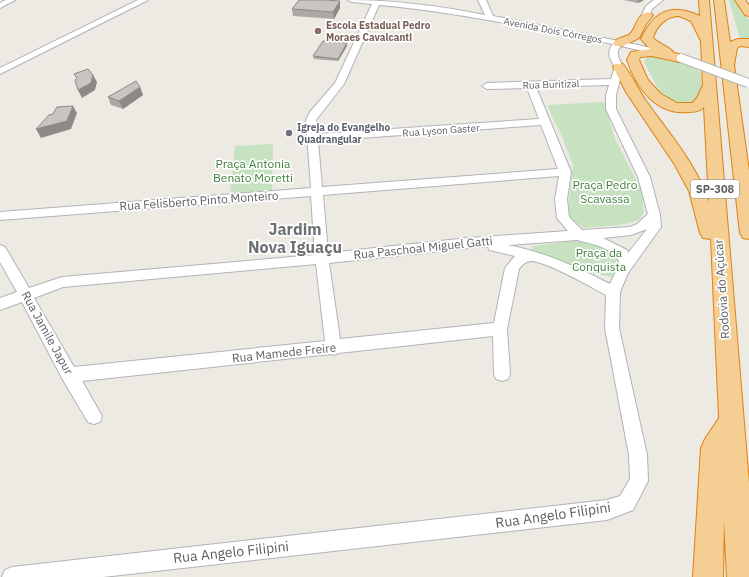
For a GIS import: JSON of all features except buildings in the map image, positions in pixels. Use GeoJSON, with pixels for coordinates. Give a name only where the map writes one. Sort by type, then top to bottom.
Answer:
{"type":"FeatureCollection","features":[{"type":"Feature","properties":{"kind":"highway"},"geometry":{"type":"LineString","coordinates":[[619,43],[635,36],[645,17],[671,0]]}},
{"type":"Feature","properties":{"kind":"highway","name":"Rodovia do Açúcar"},"geometry":{"type":"LineString","coordinates":[[704,0],[722,293],[742,577]]}},
{"type":"Feature","properties":{"kind":"highway","name":"SP-308"},"geometry":{"type":"LineString","coordinates":[[719,0],[749,233]]}},
{"type":"Feature","properties":{"kind":"highway"},"geometry":{"type":"LineString","coordinates":[[740,0],[749,13]]}},
{"type":"Feature","properties":{"kind":"highway"},"geometry":{"type":"LineString","coordinates":[[680,58],[654,46],[647,39],[648,35],[661,18],[667,14],[683,14],[696,19],[700,24],[707,46]]}},
{"type":"Feature","properties":{"kind":"highway"},"geometry":{"type":"LineString","coordinates":[[728,64],[730,48],[737,43],[749,43]]}},
{"type":"Feature","properties":{"kind":"highway"},"geometry":{"type":"LineString","coordinates":[[680,58],[647,52],[635,55],[633,60],[640,76],[652,96],[668,105],[680,108],[696,107],[703,100],[709,86]]}},
{"type":"Feature","properties":{"kind":"highway"},"geometry":{"type":"LineString","coordinates":[[617,75],[633,92],[683,165],[697,191],[704,212],[722,293]]}},
{"type":"Feature","properties":{"kind":"highway"},"geometry":{"type":"LineString","coordinates":[[732,103],[746,145],[749,148]]}},
{"type":"Feature","properties":{"kind":"highway"},"geometry":{"type":"LineString","coordinates":[[708,577],[714,448],[732,420]]}},
{"type":"Feature","properties":{"kind":"street"},"geometry":{"type":"LineString","coordinates":[[0,6],[11,0]]}},
{"type":"Feature","properties":{"kind":"street"},"geometry":{"type":"LineString","coordinates":[[0,71],[144,0]]}},
{"type":"Feature","properties":{"kind":"street","name":"Avenida Dois Córregos"},"geometry":{"type":"LineString","coordinates":[[352,0],[425,7],[619,43],[680,58],[748,83]]}},
{"type":"Feature","properties":{"kind":"street"},"geometry":{"type":"LineString","coordinates":[[482,0],[490,18]]}},
{"type":"Feature","properties":{"kind":"street"},"geometry":{"type":"LineString","coordinates":[[645,17],[649,8],[659,0]]}},
{"type":"Feature","properties":{"kind":"street"},"geometry":{"type":"LineString","coordinates":[[334,348],[322,259],[310,120],[338,84],[377,2]]}},
{"type":"Feature","properties":{"kind":"street","name":"Rua Angelo Filipini"},"geometry":{"type":"LineString","coordinates":[[12,577],[608,510],[626,503],[639,481],[638,455],[612,328],[613,292],[622,271],[655,227],[654,215],[644,177],[620,131],[611,109],[611,95],[617,75],[613,56],[614,48],[619,43]]}},
{"type":"Feature","properties":{"kind":"street","name":"Rua Buritizal"},"geometry":{"type":"LineString","coordinates":[[487,86],[530,84],[617,75]]}},
{"type":"Feature","properties":{"kind":"street"},"geometry":{"type":"LineString","coordinates":[[530,84],[565,172],[561,199],[563,218],[580,236],[595,239],[622,253],[628,264]]}},
{"type":"Feature","properties":{"kind":"street","name":"Rua Lyson Gaster"},"geometry":{"type":"LineString","coordinates":[[312,138],[546,122]]}},
{"type":"Feature","properties":{"kind":"street","name":"Rua Felisberto Pinto Monteiro"},"geometry":{"type":"LineString","coordinates":[[0,216],[565,172]]}},
{"type":"Feature","properties":{"kind":"street","name":"Rua Paschoal Miguel Gatti"},"geometry":{"type":"LineString","coordinates":[[0,304],[62,282],[322,259],[468,243],[580,236],[631,231],[641,227],[654,215]]}},
{"type":"Feature","properties":{"kind":"street"},"geometry":{"type":"LineString","coordinates":[[512,268],[508,261],[509,248],[517,242],[531,238]]}},
{"type":"Feature","properties":{"kind":"street"},"geometry":{"type":"LineString","coordinates":[[468,243],[509,248],[534,256],[578,274],[613,292]]}},
{"type":"Feature","properties":{"kind":"street","name":"Rua Jamile Japur"},"geometry":{"type":"LineString","coordinates":[[0,250],[26,294],[69,375],[94,416]]}},
{"type":"Feature","properties":{"kind":"street"},"geometry":{"type":"LineString","coordinates":[[502,374],[500,329],[512,268],[517,261],[524,256],[534,256]]}},
{"type":"Feature","properties":{"kind":"street","name":"Rua Mamede Freire"},"geometry":{"type":"LineString","coordinates":[[69,375],[334,348],[500,329]]}},
{"type":"Feature","properties":{"kind":"green space"},"geometry":{"type":"Polygon","coordinates":[[[729,0],[734,0],[749,20],[749,39],[740,39],[729,0]]]}},
{"type":"Feature","properties":{"kind":"green space"},"geometry":{"type":"Polygon","coordinates":[[[647,57],[675,61],[701,72],[702,91],[695,101],[684,103],[676,102],[668,99],[662,94],[644,62],[647,57]]]}},
{"type":"Feature","properties":{"kind":"green space","name":"Praça Pedro Scavassa"},"geometry":{"type":"Polygon","coordinates":[[[604,102],[615,139],[642,191],[644,213],[639,220],[620,225],[584,228],[570,219],[568,208],[573,165],[547,105],[604,102]]]}},
{"type":"Feature","properties":{"kind":"green space","name":"Praça Antonia Benato Moretti"},"geometry":{"type":"Polygon","coordinates":[[[273,144],[272,192],[230,195],[235,146],[273,144]]]}},
{"type":"Feature","properties":{"kind":"green space","name":"Praça da Conquista"},"geometry":{"type":"Polygon","coordinates":[[[574,241],[608,247],[623,259],[612,277],[592,273],[532,250],[533,246],[574,241]]]}},
{"type":"Feature","properties":{"kind":"place","name":"Escola Estadual Pedro Moraes Cavalcanti"},"geometry":{"type":"Point","coordinates":[318,31]}},
{"type":"Feature","properties":{"kind":"place","name":"Igreja do Evangelho Quadrangular"},"geometry":{"type":"Point","coordinates":[289,133]}},
{"type":"Feature","properties":{"kind":"district","name":"Jardim Nova Iguaçu"},"geometry":{"type":"Point","coordinates":[295,238]}}]}
